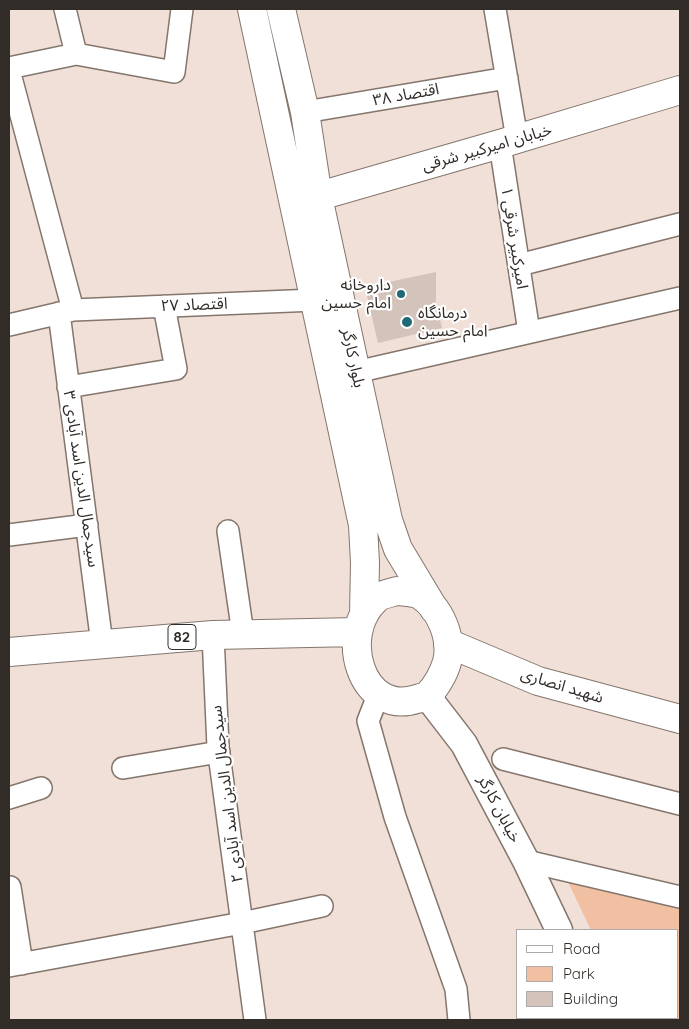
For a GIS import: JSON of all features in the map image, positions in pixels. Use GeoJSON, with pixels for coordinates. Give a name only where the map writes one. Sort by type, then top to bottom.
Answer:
{"type":"FeatureCollection","features":[{"type":"Feature","properties":{"kind":"main road","name":"بلوار کارگر"},"geometry":{"type":"LineString","coordinates":[[252,9],[356,372],[388,520],[398,549],[434,609]]}},
{"type":"Feature","properties":{"kind":"main road","name":"بلوار کارگر"},"geometry":{"type":"LineString","coordinates":[[286,10],[305,112],[306,200],[314,300],[363,525],[365,563],[360,623]]}},
{"type":"Feature","properties":{"kind":"main road","name":"خیابان امیرکبیر شرقی"},"geometry":{"type":"LineString","coordinates":[[306,200],[509,142],[680,90]]}},
{"type":"Feature","properties":{"kind":"main road"},"geometry":{"type":"LineString","coordinates":[[397,591],[419,594],[434,609],[444,625],[448,643],[447,662],[440,679],[427,696],[406,702],[385,699],[370,684],[359,668],[356,650],[360,623],[377,598],[397,591]]}},
{"type":"Feature","properties":{"kind":"main road","name":"82"},"geometry":{"type":"LineString","coordinates":[[9,652],[360,623]]}},
{"type":"Feature","properties":{"kind":"main road","name":"شهید انصاری"},"geometry":{"type":"LineString","coordinates":[[448,643],[538,681],[680,719]]}},
{"type":"Feature","properties":{"kind":"street"},"geometry":{"type":"LineString","coordinates":[[65,9],[76,54]]}},
{"type":"Feature","properties":{"kind":"street"},"geometry":{"type":"LineString","coordinates":[[9,69],[76,54],[174,72],[182,9]]}},
{"type":"Feature","properties":{"kind":"street","name":"امیرکبیر شرقی ۱"},"geometry":{"type":"LineString","coordinates":[[495,9],[507,78],[509,142],[519,265],[529,332]]}},
{"type":"Feature","properties":{"kind":"street","name":"سیدجمال الدین اسد آبادی ۳"},"geometry":{"type":"LineString","coordinates":[[9,69],[66,312],[68,387],[102,644]]}},
{"type":"Feature","properties":{"kind":"street","name":"۳۸ اقتصاد"},"geometry":{"type":"LineString","coordinates":[[305,112],[507,78]]}},
{"type":"Feature","properties":{"kind":"street"},"geometry":{"type":"LineString","coordinates":[[519,265],[680,224]]}},
{"type":"Feature","properties":{"kind":"street"},"geometry":{"type":"LineString","coordinates":[[356,372],[680,298]]}},
{"type":"Feature","properties":{"kind":"street","name":"اقتصاد ۲۷"},"geometry":{"type":"LineString","coordinates":[[9,325],[66,312],[314,300]]}},
{"type":"Feature","properties":{"kind":"street"},"geometry":{"type":"LineString","coordinates":[[68,387],[176,369],[164,306]]}},
{"type":"Feature","properties":{"kind":"street"},"geometry":{"type":"LineString","coordinates":[[9,535],[87,525]]}},
{"type":"Feature","properties":{"kind":"street"},"geometry":{"type":"LineString","coordinates":[[228,531],[243,634]]}},
{"type":"Feature","properties":{"kind":"street","name":"سیدجمال الدین اسد آبادی ۲"},"geometry":{"type":"LineString","coordinates":[[213,635],[219,752],[255,1020]]}},
{"type":"Feature","properties":{"kind":"street"},"geometry":{"type":"LineString","coordinates":[[378,693],[368,721],[395,817],[456,989],[459,1020]]}},
{"type":"Feature","properties":{"kind":"street","name":"خیابان کارگر"},"geometry":{"type":"LineString","coordinates":[[427,696],[464,744],[526,861],[559,929]]}},
{"type":"Feature","properties":{"kind":"street"},"geometry":{"type":"LineString","coordinates":[[123,768],[219,752]]}},
{"type":"Feature","properties":{"kind":"street"},"geometry":{"type":"LineString","coordinates":[[503,759],[680,804]]}},
{"type":"Feature","properties":{"kind":"street"},"geometry":{"type":"LineString","coordinates":[[9,798],[41,788]]}},
{"type":"Feature","properties":{"kind":"street"},"geometry":{"type":"LineString","coordinates":[[526,861],[680,897]]}},
{"type":"Feature","properties":{"kind":"street"},"geometry":{"type":"LineString","coordinates":[[10,887],[15,965],[242,923],[322,906]]}},
{"type":"Feature","properties":{"kind":"green space"},"geometry":{"type":"Polygon","coordinates":[[[567,880],[680,909],[680,1020],[634,1019],[679,1019],[679,929],[591,929],[567,880]]]}},
{"type":"Feature","properties":{"kind":"building"},"geometry":{"type":"Polygon","coordinates":[[[436,272],[436,301],[442,328],[378,343],[365,287],[436,272]]]}},
{"type":"Feature","properties":{"kind":"place","name":"داروخانه امام حسین"},"geometry":{"type":"Point","coordinates":[401,294]}},
{"type":"Feature","properties":{"kind":"place","name":"درمانگاه امام حسین"},"geometry":{"type":"Point","coordinates":[407,322]}}]}
